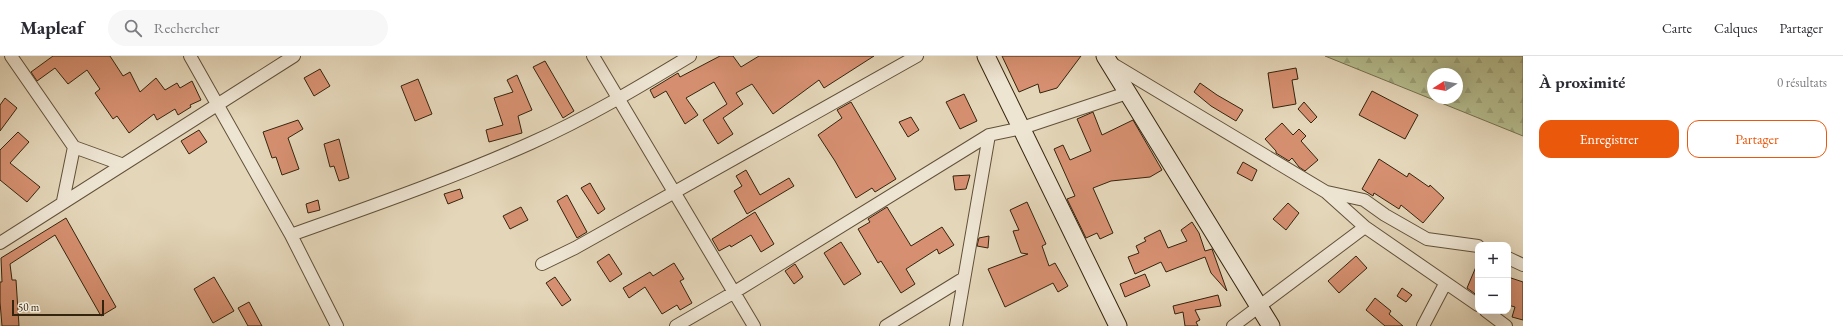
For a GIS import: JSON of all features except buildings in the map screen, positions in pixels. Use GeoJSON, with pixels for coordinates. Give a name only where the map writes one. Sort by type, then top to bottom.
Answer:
{"type":"FeatureCollection","features":[{"type":"Feature","properties":{"kind":"street"},"geometry":{"type":"LineString","coordinates":[[11,56],[74,147],[121,164]]}},
{"type":"Feature","properties":{"kind":"street"},"geometry":{"type":"LineString","coordinates":[[190,56],[291,235],[337,326]]}},
{"type":"Feature","properties":{"kind":"street"},"geometry":{"type":"LineString","coordinates":[[0,243],[121,164],[294,56]]}},
{"type":"Feature","properties":{"kind":"street"},"geometry":{"type":"LineString","coordinates":[[593,56],[754,326]]}},
{"type":"Feature","properties":{"kind":"street"},"geometry":{"type":"LineString","coordinates":[[291,235],[391,199],[532,143],[620,99],[690,56]]}},
{"type":"Feature","properties":{"kind":"street"},"geometry":{"type":"LineString","coordinates":[[542,264],[575,248],[674,191],[917,56]]}},
{"type":"Feature","properties":{"kind":"street"},"geometry":{"type":"LineString","coordinates":[[986,56],[1118,326]]}},
{"type":"Feature","properties":{"kind":"street"},"geometry":{"type":"LineString","coordinates":[[1107,59],[1271,326]]}},
{"type":"Feature","properties":{"kind":"street"},"geometry":{"type":"LineString","coordinates":[[1107,59],[1326,192],[1364,227],[1445,284],[1475,303]]}},
{"type":"Feature","properties":{"kind":"street"},"geometry":{"type":"LineString","coordinates":[[676,326],[733,293],[988,135],[1022,128],[1127,93]]}},
{"type":"Feature","properties":{"kind":"street"},"geometry":{"type":"LineString","coordinates":[[956,326],[988,135]]}},
{"type":"Feature","properties":{"kind":"street"},"geometry":{"type":"LineString","coordinates":[[63,201],[74,147]]}},
{"type":"Feature","properties":{"kind":"street"},"geometry":{"type":"LineString","coordinates":[[1326,192],[1364,200],[1385,215],[1427,239],[1475,246]]}},
{"type":"Feature","properties":{"kind":"street"},"geometry":{"type":"LineString","coordinates":[[1233,326],[1258,305],[1364,227]]}},
{"type":"Feature","properties":{"kind":"street"},"geometry":{"type":"LineString","coordinates":[[1511,259],[1523,265]]}},
{"type":"Feature","properties":{"kind":"street"},"geometry":{"type":"LineString","coordinates":[[886,326],[964,278]]}},
{"type":"Feature","properties":{"kind":"street"},"geometry":{"type":"LineString","coordinates":[[1423,326],[1445,284]]}},
{"type":"Feature","properties":{"kind":"street"},"geometry":{"type":"LineString","coordinates":[[1490,314],[1506,326]]}},
{"type":"Feature","properties":{"kind":"green space"},"geometry":{"type":"Polygon","coordinates":[[[1325,56],[1523,56],[1523,136],[1444,104],[1463,104],[1463,68],[1427,68],[1427,97],[1325,56]]]}}]}
